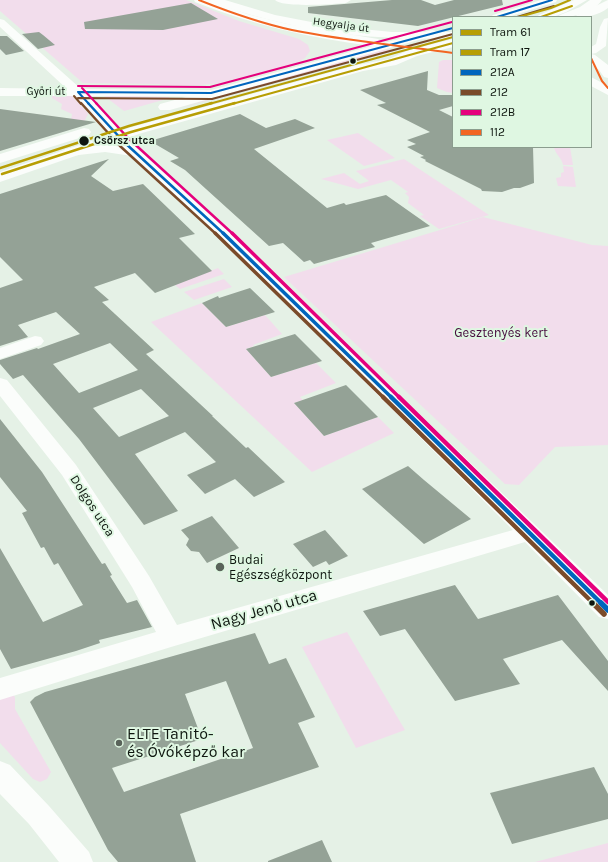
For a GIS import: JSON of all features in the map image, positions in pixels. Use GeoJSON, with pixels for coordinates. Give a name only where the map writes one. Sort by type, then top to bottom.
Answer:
{"type":"FeatureCollection","features":[{"type":"Feature","properties":{"kind":"main road","name":"Hegyalja út"},"geometry":{"type":"LineString","coordinates":[[199,0],[252,20],[307,33],[391,44],[451,43]]}},
{"type":"Feature","properties":{"kind":"main road"},"geometry":{"type":"LineString","coordinates":[[215,0],[278,20],[329,30],[451,43]]}},
{"type":"Feature","properties":{"kind":"main road","name":"Hegyalja út"},"geometry":{"type":"LineString","coordinates":[[230,0],[258,10],[292,18],[394,32],[419,44]]}},
{"type":"Feature","properties":{"kind":"main road"},"geometry":{"type":"LineString","coordinates":[[500,16],[552,0]]}},
{"type":"Feature","properties":{"kind":"main road"},"geometry":{"type":"LineString","coordinates":[[546,16],[582,0]]}},
{"type":"Feature","properties":{"kind":"main road"},"geometry":{"type":"LineString","coordinates":[[566,16],[584,9],[597,0]]}},
{"type":"Feature","properties":{"kind":"main road"},"geometry":{"type":"LineString","coordinates":[[583,16],[598,10],[608,3]]}},
{"type":"Feature","properties":{"kind":"main road"},"geometry":{"type":"LineString","coordinates":[[307,33],[326,39],[338,45],[339,52],[323,62]]}},
{"type":"Feature","properties":{"kind":"main road"},"geometry":{"type":"LineString","coordinates":[[392,62],[419,44],[451,43]]}},
{"type":"Feature","properties":{"kind":"main road"},"geometry":{"type":"LineString","coordinates":[[0,177],[118,136],[361,68],[392,62],[451,43]]}},
{"type":"Feature","properties":{"kind":"main road"},"geometry":{"type":"LineString","coordinates":[[145,112],[391,44]]}},
{"type":"Feature","properties":{"kind":"main road"},"geometry":{"type":"LineString","coordinates":[[597,61],[608,53]]}},
{"type":"Feature","properties":{"kind":"main road"},"geometry":{"type":"LineString","coordinates":[[592,82],[608,92]]}},
{"type":"Feature","properties":{"kind":"main road"},"geometry":{"type":"LineString","coordinates":[[0,159],[125,118]]}},
{"type":"Feature","properties":{"kind":"street"},"geometry":{"type":"LineString","coordinates":[[280,0],[310,2],[346,0]]}},
{"type":"Feature","properties":{"kind":"street"},"geometry":{"type":"LineString","coordinates":[[597,61],[605,27],[608,21]]}},
{"type":"Feature","properties":{"kind":"street"},"geometry":{"type":"LineString","coordinates":[[0,22],[78,92],[118,136],[220,231],[608,610]]}},
{"type":"Feature","properties":{"kind":"street","name":"Győri út"},"geometry":{"type":"LineString","coordinates":[[0,92],[211,93]]}},
{"type":"Feature","properties":{"kind":"street"},"geometry":{"type":"LineString","coordinates":[[70,152],[105,148],[136,153]]}},
{"type":"Feature","properties":{"kind":"street"},"geometry":{"type":"LineString","coordinates":[[0,354],[35,341]]}},
{"type":"Feature","properties":{"kind":"street","name":"Dolgos utca"},"geometry":{"type":"LineString","coordinates":[[0,384],[69,470],[141,582],[171,637]]}},
{"type":"Feature","properties":{"kind":"street","name":"Nagy Jenő utca"},"geometry":{"type":"LineString","coordinates":[[0,688],[171,637],[506,541],[528,533]]}},
{"type":"Feature","properties":{"kind":"street"},"geometry":{"type":"LineString","coordinates":[[0,774],[22,797],[78,862]]}},
{"type":"Feature","properties":{"kind":"green space"},"geometry":{"type":"Polygon","coordinates":[[[0,0],[186,0],[239,21],[299,39],[308,45],[310,51],[305,58],[296,63],[220,83],[199,85],[162,85],[83,83],[0,11],[0,0]]]}},
{"type":"Feature","properties":{"kind":"green space"},"geometry":{"type":"Polygon","coordinates":[[[399,49],[176,109],[338,61],[382,50],[399,49]]]}},
{"type":"Feature","properties":{"kind":"green space"},"geometry":{"type":"Polygon","coordinates":[[[443,60],[452,60],[452,93],[437,88],[439,62],[443,60]]]}},
{"type":"Feature","properties":{"kind":"green space"},"geometry":{"type":"Polygon","coordinates":[[[103,95],[168,97],[170,98],[124,111],[103,95]]]}},
{"type":"Feature","properties":{"kind":"green space"},"geometry":{"type":"Polygon","coordinates":[[[52,96],[72,96],[88,114],[84,122],[71,120],[72,114],[61,109],[62,104],[52,98],[52,96]]]}},
{"type":"Feature","properties":{"kind":"green space"},"geometry":{"type":"Polygon","coordinates":[[[358,133],[395,158],[364,166],[327,140],[358,133]]]}},
{"type":"Feature","properties":{"kind":"green space"},"geometry":{"type":"Polygon","coordinates":[[[554,148],[570,148],[573,165],[563,165],[554,148]]]}},
{"type":"Feature","properties":{"kind":"green space"},"geometry":{"type":"Polygon","coordinates":[[[404,159],[489,215],[439,229],[420,216],[424,215],[408,203],[409,197],[405,193],[408,192],[391,180],[358,189],[321,179],[344,173],[360,184],[369,181],[356,171],[404,159]]]}},
{"type":"Feature","properties":{"kind":"green space"},"geometry":{"type":"Polygon","coordinates":[[[563,166],[573,167],[576,187],[558,186],[556,178],[561,177],[561,173],[564,172],[563,166]]]}},
{"type":"Feature","properties":{"kind":"green space","name":"Gesztenyés kert"},"geometry":{"type":"Polygon","coordinates":[[[483,217],[592,245],[608,246],[608,445],[555,447],[519,485],[505,484],[284,277],[483,217]]]}},
{"type":"Feature","properties":{"kind":"green space"},"geometry":{"type":"Polygon","coordinates":[[[218,268],[224,274],[180,289],[175,285],[218,268]]]}},
{"type":"Feature","properties":{"kind":"green space"},"geometry":{"type":"Polygon","coordinates":[[[224,279],[232,287],[194,300],[184,292],[224,279]]]}},
{"type":"Feature","properties":{"kind":"green space"},"geometry":{"type":"Polygon","coordinates":[[[202,303],[226,327],[265,315],[282,334],[246,349],[271,377],[316,363],[336,383],[300,397],[303,400],[294,403],[324,436],[378,417],[394,433],[312,472],[151,322],[202,303]]]}},
{"type":"Feature","properties":{"kind":"green space"},"geometry":{"type":"Polygon","coordinates":[[[347,632],[405,730],[356,748],[302,647],[347,632]]]}},
{"type":"Feature","properties":{"kind":"green space"},"geometry":{"type":"Polygon","coordinates":[[[12,690],[15,698],[15,709],[51,772],[47,779],[40,782],[33,779],[0,743],[0,695],[12,690]]]}},
{"type":"Feature","properties":{"kind":"green space"},"geometry":{"type":"Polygon","coordinates":[[[608,843],[608,862],[535,862],[608,843]]]}},
{"type":"Feature","properties":{"kind":"building"},"geometry":{"type":"Polygon","coordinates":[[[392,0],[421,0],[435,5],[454,0],[502,0],[503,5],[458,16],[452,16],[452,18],[418,26],[308,13],[308,7],[392,0]]]}},
{"type":"Feature","properties":{"kind":"building"},"geometry":{"type":"Polygon","coordinates":[[[191,3],[218,19],[163,30],[85,29],[84,22],[191,3]]]}},
{"type":"Feature","properties":{"kind":"building"},"geometry":{"type":"Polygon","coordinates":[[[39,32],[55,45],[38,49],[22,34],[39,32]]]}},
{"type":"Feature","properties":{"kind":"building"},"geometry":{"type":"Polygon","coordinates":[[[0,36],[7,36],[24,51],[6,55],[0,49],[0,36]]]}},
{"type":"Feature","properties":{"kind":"building"},"geometry":{"type":"Polygon","coordinates":[[[428,71],[427,90],[439,95],[452,95],[452,106],[439,110],[452,116],[452,148],[533,148],[534,183],[502,192],[482,191],[481,189],[425,161],[426,160],[420,157],[424,156],[407,147],[416,144],[407,140],[430,132],[377,105],[386,103],[360,90],[428,71]]]}},
{"type":"Feature","properties":{"kind":"building"},"geometry":{"type":"Polygon","coordinates":[[[0,109],[96,122],[0,151],[0,109]]]}},
{"type":"Feature","properties":{"kind":"building"},"geometry":{"type":"Polygon","coordinates":[[[240,114],[266,128],[295,119],[315,128],[254,149],[327,208],[344,203],[346,205],[386,195],[430,226],[371,243],[375,247],[314,264],[310,260],[304,262],[283,243],[269,246],[185,170],[170,161],[179,158],[150,141],[240,114]]]}},
{"type":"Feature","properties":{"kind":"building"},"geometry":{"type":"Polygon","coordinates":[[[109,159],[91,176],[113,191],[143,184],[195,234],[179,238],[212,271],[155,293],[135,273],[94,287],[109,300],[102,302],[154,350],[146,354],[246,448],[248,447],[285,482],[254,497],[235,479],[205,494],[187,475],[216,462],[185,432],[135,454],[178,511],[144,525],[79,439],[23,375],[13,379],[0,364],[0,360],[37,348],[38,349],[80,334],[56,312],[18,325],[28,337],[0,346],[0,288],[23,280],[0,257],[0,194],[109,159]],[[110,343],[53,364],[79,393],[138,370],[110,343]],[[141,389],[93,408],[119,437],[169,416],[141,389]]]}},
{"type":"Feature","properties":{"kind":"building"},"geometry":{"type":"Polygon","coordinates":[[[250,288],[275,312],[226,327],[202,303],[218,296],[219,298],[250,288]]]}},
{"type":"Feature","properties":{"kind":"building"},"geometry":{"type":"Polygon","coordinates":[[[295,334],[322,361],[271,377],[246,349],[295,334]]]}},
{"type":"Feature","properties":{"kind":"building"},"geometry":{"type":"Polygon","coordinates":[[[346,385],[378,417],[324,436],[294,403],[346,385]]]}},
{"type":"Feature","properties":{"kind":"building"},"geometry":{"type":"Polygon","coordinates":[[[0,419],[42,472],[102,564],[105,563],[112,575],[110,576],[127,603],[137,600],[152,627],[99,640],[100,643],[76,651],[11,669],[0,649],[0,548],[43,622],[83,605],[58,563],[54,565],[44,547],[41,548],[22,513],[27,511],[0,477],[0,419]]]}},
{"type":"Feature","properties":{"kind":"building"},"geometry":{"type":"Polygon","coordinates":[[[408,466],[471,519],[424,544],[362,489],[408,466]]]}},
{"type":"Feature","properties":{"kind":"building"},"geometry":{"type":"Polygon","coordinates":[[[212,516],[239,548],[207,563],[199,552],[191,551],[186,545],[189,539],[181,530],[212,516]]]}},
{"type":"Feature","properties":{"kind":"building"},"geometry":{"type":"Polygon","coordinates":[[[325,530],[348,556],[329,565],[326,561],[313,567],[293,544],[325,530]]]}},
{"type":"Feature","properties":{"kind":"building"},"geometry":{"type":"Polygon","coordinates":[[[455,585],[478,619],[558,595],[608,661],[608,691],[562,640],[503,659],[520,684],[455,701],[405,629],[380,636],[363,611],[455,585]]]}},
{"type":"Feature","properties":{"kind":"building","name":"ELTE Tanitó- és Óvóképző kar"},"geometry":{"type":"Polygon","coordinates":[[[255,633],[269,664],[286,658],[315,717],[298,723],[319,767],[180,814],[196,862],[118,862],[108,850],[30,702],[35,697],[45,692],[255,633]],[[226,681],[185,694],[202,739],[112,768],[124,792],[253,748],[226,681]]]}},
{"type":"Feature","properties":{"kind":"building"},"geometry":{"type":"Polygon","coordinates":[[[594,767],[608,794],[608,819],[512,844],[490,793],[594,767]]]}},
{"type":"Feature","properties":{"kind":"building"},"geometry":{"type":"Polygon","coordinates":[[[322,840],[332,862],[268,862],[268,861],[322,840]]]}},
{"type":"Feature","properties":{"kind":"tram line","name":"61"},"geometry":{"type":"LineString","coordinates":[[523,16],[551,8],[570,0]]}},
{"type":"Feature","properties":{"kind":"tram line","name":"17"},"geometry":{"type":"LineString","coordinates":[[544,16],[572,6]]}},
{"type":"Feature","properties":{"kind":"tram line","name":"61"},"geometry":{"type":"LineString","coordinates":[[0,168],[129,126],[452,37]]}},
{"type":"Feature","properties":{"kind":"tram line","name":"17"},"geometry":{"type":"LineString","coordinates":[[2,174],[131,132],[452,43]]}},
{"type":"Feature","properties":{"kind":"transit line","name":"112"},"geometry":{"type":"LineString","coordinates":[[199,0],[245,17],[292,30],[352,40],[452,53]]}},
{"type":"Feature","properties":{"kind":"transit line","name":"212B"},"geometry":{"type":"LineString","coordinates":[[495,11],[532,0]]}},
{"type":"Feature","properties":{"kind":"transit line","name":"212A"},"geometry":{"type":"LineString","coordinates":[[500,16],[552,0]]}},
{"type":"Feature","properties":{"kind":"transit line","name":"212"},"geometry":{"type":"LineString","coordinates":[[520,16],[554,6]]}},
{"type":"Feature","properties":{"kind":"transit line","name":"212B"},"geometry":{"type":"LineString","coordinates":[[78,86],[210,87],[452,22]]}},
{"type":"Feature","properties":{"kind":"transit line","name":"212A"},"geometry":{"type":"LineString","coordinates":[[78,92],[211,93],[452,28]]}},
{"type":"Feature","properties":{"kind":"transit line","name":"212"},"geometry":{"type":"LineString","coordinates":[[78,98],[212,99],[452,34]]}},
{"type":"Feature","properties":{"kind":"transit line","name":"112"},"geometry":{"type":"LineString","coordinates":[[592,60],[602,81],[608,88]]}},
{"type":"Feature","properties":{"kind":"transit line","name":"212B"},"geometry":{"type":"LineString","coordinates":[[82,88],[128,138],[225,227],[608,602]]}},
{"type":"Feature","properties":{"kind":"transit line","name":"212A"},"geometry":{"type":"LineString","coordinates":[[78,92],[124,142],[221,231],[608,610]]}},
{"type":"Feature","properties":{"kind":"transit line","name":"212"},"geometry":{"type":"LineString","coordinates":[[74,96],[120,146],[217,235],[604,614]]}},
{"type":"Feature","properties":{"kind":"place","name":"Csörsz utca"},"geometry":{"type":"Point","coordinates":[84,141]}},
{"type":"Feature","properties":{"kind":"place","name":"Budai Egészségközpont"},"geometry":{"type":"Point","coordinates":[220,567]}},
{"type":"Feature","properties":{"kind":"place","name":"ELTE Tanitó- és Óvóképző kar"},"geometry":{"type":"Point","coordinates":[119,743]}}]}
